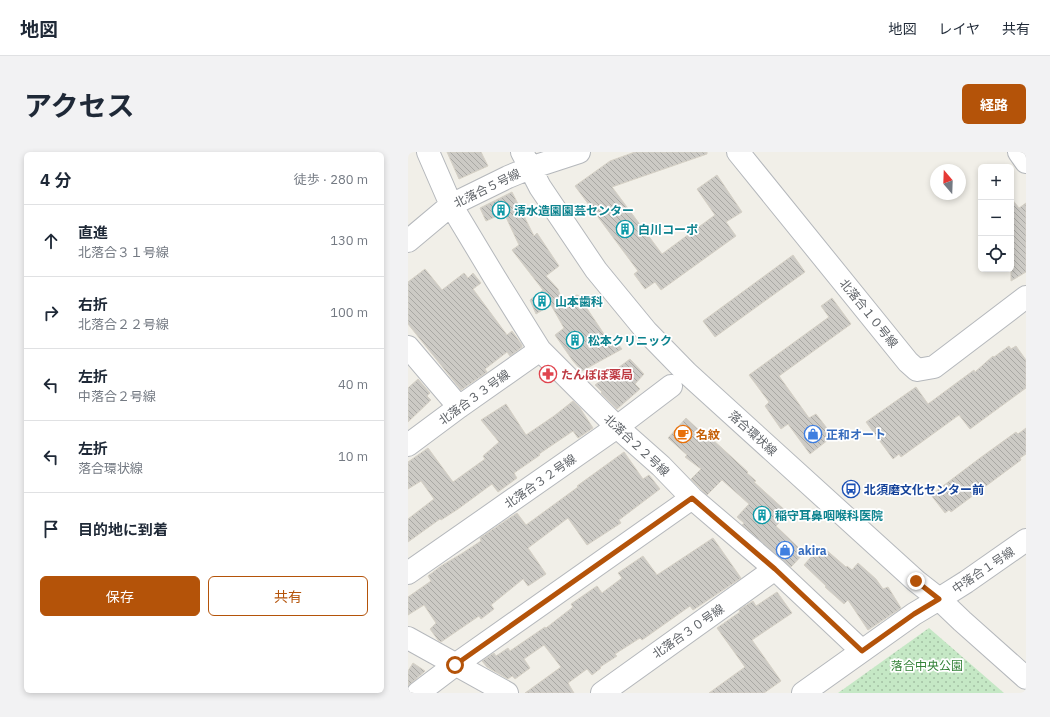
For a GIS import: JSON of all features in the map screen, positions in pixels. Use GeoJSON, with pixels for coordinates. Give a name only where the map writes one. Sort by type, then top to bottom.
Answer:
{"type":"FeatureCollection","features":[{"type":"Feature","properties":{"kind":"street","name":"北落合２２号線"},"geometry":{"type":"LineString","coordinates":[[428,152],[451,205],[540,350],[616,427],[661,466],[692,498],[775,569],[862,651]]}},
{"type":"Feature","properties":{"kind":"street","name":"北落合５号線"},"geometry":{"type":"LineString","coordinates":[[408,241],[451,205],[508,177],[526,160],[579,152]]}},
{"type":"Feature","properties":{"kind":"street","name":"北落合１０号線"},"geometry":{"type":"LineString","coordinates":[[738,152],[908,362],[917,370],[934,367],[1026,297]]}},
{"type":"Feature","properties":{"kind":"street"},"geometry":{"type":"LineString","coordinates":[[1019,152],[1026,162]]}},
{"type":"Feature","properties":{"kind":"street","name":"落合環状線"},"geometry":{"type":"LineString","coordinates":[[526,160],[540,187],[596,270],[647,332],[693,378],[916,581],[939,599],[1026,678]]}},
{"type":"Feature","properties":{"kind":"street"},"geometry":{"type":"LineString","coordinates":[[408,348],[459,407]]}},
{"type":"Feature","properties":{"kind":"street","name":"北落合３３号線"},"geometry":{"type":"LineString","coordinates":[[408,445],[540,350]]}},
{"type":"Feature","properties":{"kind":"street","name":"北落合３２号線"},"geometry":{"type":"LineString","coordinates":[[408,573],[616,427],[671,386]]}},
{"type":"Feature","properties":{"kind":"street"},"geometry":{"type":"LineString","coordinates":[[418,693],[455,665],[692,498]]}},
{"type":"Feature","properties":{"kind":"street","name":"中落合１号線"},"geometry":{"type":"LineString","coordinates":[[803,693],[914,614],[966,582],[1026,540]]}},
{"type":"Feature","properties":{"kind":"street","name":"北落合３０号線"},"geometry":{"type":"LineString","coordinates":[[602,693],[775,569]]}},
{"type":"Feature","properties":{"kind":"street"},"geometry":{"type":"LineString","coordinates":[[408,638],[507,693]]}},
{"type":"Feature","properties":{"kind":"green space","name":"落合中央公園"},"geometry":{"type":"Polygon","coordinates":[[[929,628],[1004,693],[838,693],[929,628]]]}},
{"type":"Feature","properties":{"kind":"building"},"geometry":{"type":"Polygon","coordinates":[[[447,152],[481,152],[488,166],[459,179],[447,152]]]}},
{"type":"Feature","properties":{"kind":"building","name":"白川コーポ"},"geometry":{"type":"Polygon","coordinates":[[[635,152],[707,152],[707,154],[612,187],[662,254],[715,215],[697,189],[717,175],[742,212],[726,222],[736,236],[661,290],[655,282],[645,289],[634,274],[638,271],[575,186],[610,161],[635,152]]]}},
{"type":"Feature","properties":{"kind":"building"},"geometry":{"type":"Polygon","coordinates":[[[512,192],[534,236],[537,233],[559,266],[546,276],[558,289],[562,300],[577,295],[583,298],[582,301],[608,340],[612,337],[622,349],[582,371],[573,361],[555,335],[564,328],[551,305],[536,314],[530,300],[543,290],[512,250],[519,245],[504,213],[486,221],[480,208],[512,192]]]}},
{"type":"Feature","properties":{"kind":"building"},"geometry":{"type":"Polygon","coordinates":[[[1014,202],[1019,208],[1026,203],[1026,272],[1011,281],[1011,272],[1014,272],[1014,202]]]}},
{"type":"Feature","properties":{"kind":"building"},"geometry":{"type":"Polygon","coordinates":[[[793,255],[805,272],[715,337],[703,321],[793,255]]]}},
{"type":"Feature","properties":{"kind":"building"},"geometry":{"type":"Polygon","coordinates":[[[425,269],[442,290],[464,273],[468,278],[473,273],[481,283],[473,289],[507,335],[512,331],[522,345],[522,347],[510,356],[507,352],[485,369],[487,372],[461,390],[408,324],[408,282],[425,269]]]}},
{"type":"Feature","properties":{"kind":"building"},"geometry":{"type":"Polygon","coordinates":[[[832,298],[851,324],[779,376],[809,418],[816,414],[833,436],[810,454],[788,424],[781,429],[765,406],[769,402],[749,375],[829,317],[821,306],[832,298]]]}},
{"type":"Feature","properties":{"kind":"building"},"geometry":{"type":"Polygon","coordinates":[[[1009,346],[1011,349],[1016,346],[1026,360],[1026,388],[970,429],[959,415],[901,457],[899,454],[893,459],[866,422],[916,387],[928,404],[974,370],[975,372],[993,356],[994,357],[1009,346]]]}},
{"type":"Feature","properties":{"kind":"building"},"geometry":{"type":"Polygon","coordinates":[[[630,359],[644,374],[635,384],[640,389],[617,409],[595,385],[630,359]]]}},
{"type":"Feature","properties":{"kind":"building"},"geometry":{"type":"Polygon","coordinates":[[[418,379],[430,393],[427,396],[431,400],[408,422],[408,388],[418,379]]]}},
{"type":"Feature","properties":{"kind":"building"},"geometry":{"type":"Polygon","coordinates":[[[573,401],[580,408],[593,428],[578,438],[573,431],[514,473],[517,478],[498,492],[492,484],[458,509],[441,520],[440,519],[408,542],[408,519],[434,499],[421,481],[408,489],[408,462],[428,448],[453,482],[485,459],[483,456],[499,442],[481,420],[506,404],[526,435],[573,401]]]}},
{"type":"Feature","properties":{"kind":"building"},"geometry":{"type":"Polygon","coordinates":[[[686,418],[704,435],[705,433],[712,439],[748,472],[747,473],[756,481],[754,482],[788,513],[776,526],[804,553],[791,567],[742,525],[744,523],[737,517],[749,504],[722,480],[707,495],[691,479],[701,469],[685,457],[687,455],[668,438],[686,418]]]}},
{"type":"Feature","properties":{"kind":"building"},"geometry":{"type":"Polygon","coordinates":[[[1026,428],[1026,454],[1020,458],[1021,460],[951,512],[949,510],[945,513],[931,495],[1016,432],[1018,434],[1026,428]]]}},
{"type":"Feature","properties":{"kind":"building"},"geometry":{"type":"Polygon","coordinates":[[[624,452],[643,479],[649,475],[660,489],[619,520],[621,523],[587,545],[568,518],[528,548],[546,574],[528,586],[523,579],[491,605],[494,609],[481,619],[479,616],[441,642],[430,629],[436,623],[424,605],[408,615],[408,597],[431,581],[428,576],[441,566],[481,541],[480,538],[517,513],[526,525],[624,452]]]}},
{"type":"Feature","properties":{"kind":"building"},"geometry":{"type":"Polygon","coordinates":[[[713,538],[741,578],[693,610],[690,606],[642,640],[640,638],[615,654],[617,656],[600,667],[601,668],[592,675],[587,669],[568,683],[574,693],[525,693],[561,667],[544,645],[524,659],[530,668],[515,679],[512,676],[508,679],[487,667],[482,661],[494,653],[496,656],[508,648],[510,651],[545,627],[546,628],[573,607],[571,604],[597,586],[602,593],[622,578],[618,573],[643,556],[657,575],[713,538]]]}},
{"type":"Feature","properties":{"kind":"building"},"geometry":{"type":"Polygon","coordinates":[[[824,548],[846,567],[847,566],[852,570],[858,563],[876,579],[883,589],[888,587],[901,608],[868,630],[848,600],[844,604],[804,565],[818,549],[820,552],[824,548]]]}},
{"type":"Feature","properties":{"kind":"building"},"geometry":{"type":"Polygon","coordinates":[[[777,592],[792,613],[752,640],[781,681],[764,693],[709,693],[745,667],[717,628],[740,612],[739,610],[753,601],[756,606],[777,592]]]}},
{"type":"Feature","properties":{"kind":"building"},"geometry":{"type":"Polygon","coordinates":[[[413,663],[425,671],[408,686],[408,671],[413,663]]]}},
{"type":"Feature","properties":{"kind":"place","name":"清水造園園芸センター"},"geometry":{"type":"Point","coordinates":[501,210]}},
{"type":"Feature","properties":{"kind":"place","name":"白川コーポ"},"geometry":{"type":"Point","coordinates":[625,229]}},
{"type":"Feature","properties":{"kind":"place","name":"山本歯科"},"geometry":{"type":"Point","coordinates":[542,301]}},
{"type":"Feature","properties":{"kind":"place","name":"松本クリニック"},"geometry":{"type":"Point","coordinates":[575,340]}},
{"type":"Feature","properties":{"kind":"place","name":"たんぽぽ薬局"},"geometry":{"type":"Point","coordinates":[548,374]}},
{"type":"Feature","properties":{"kind":"place","name":"名紋"},"geometry":{"type":"Point","coordinates":[683,434]}},
{"type":"Feature","properties":{"kind":"place","name":"正和オート"},"geometry":{"type":"Point","coordinates":[813,434]}},
{"type":"Feature","properties":{"kind":"place","name":"北須磨文化センター前"},"geometry":{"type":"Point","coordinates":[851,489]}},
{"type":"Feature","properties":{"kind":"place","name":"稲守耳鼻咽喉科医院"},"geometry":{"type":"Point","coordinates":[762,515]}},
{"type":"Feature","properties":{"kind":"place","name":"akira"},"geometry":{"type":"Point","coordinates":[785,550]}},
{"type":"Feature","properties":{"kind":"route"},"geometry":{"type":"LineString","coordinates":[[455,665],[692,498],[775,569],[862,651],[914,614],[939,599],[916,581]]}}]}
